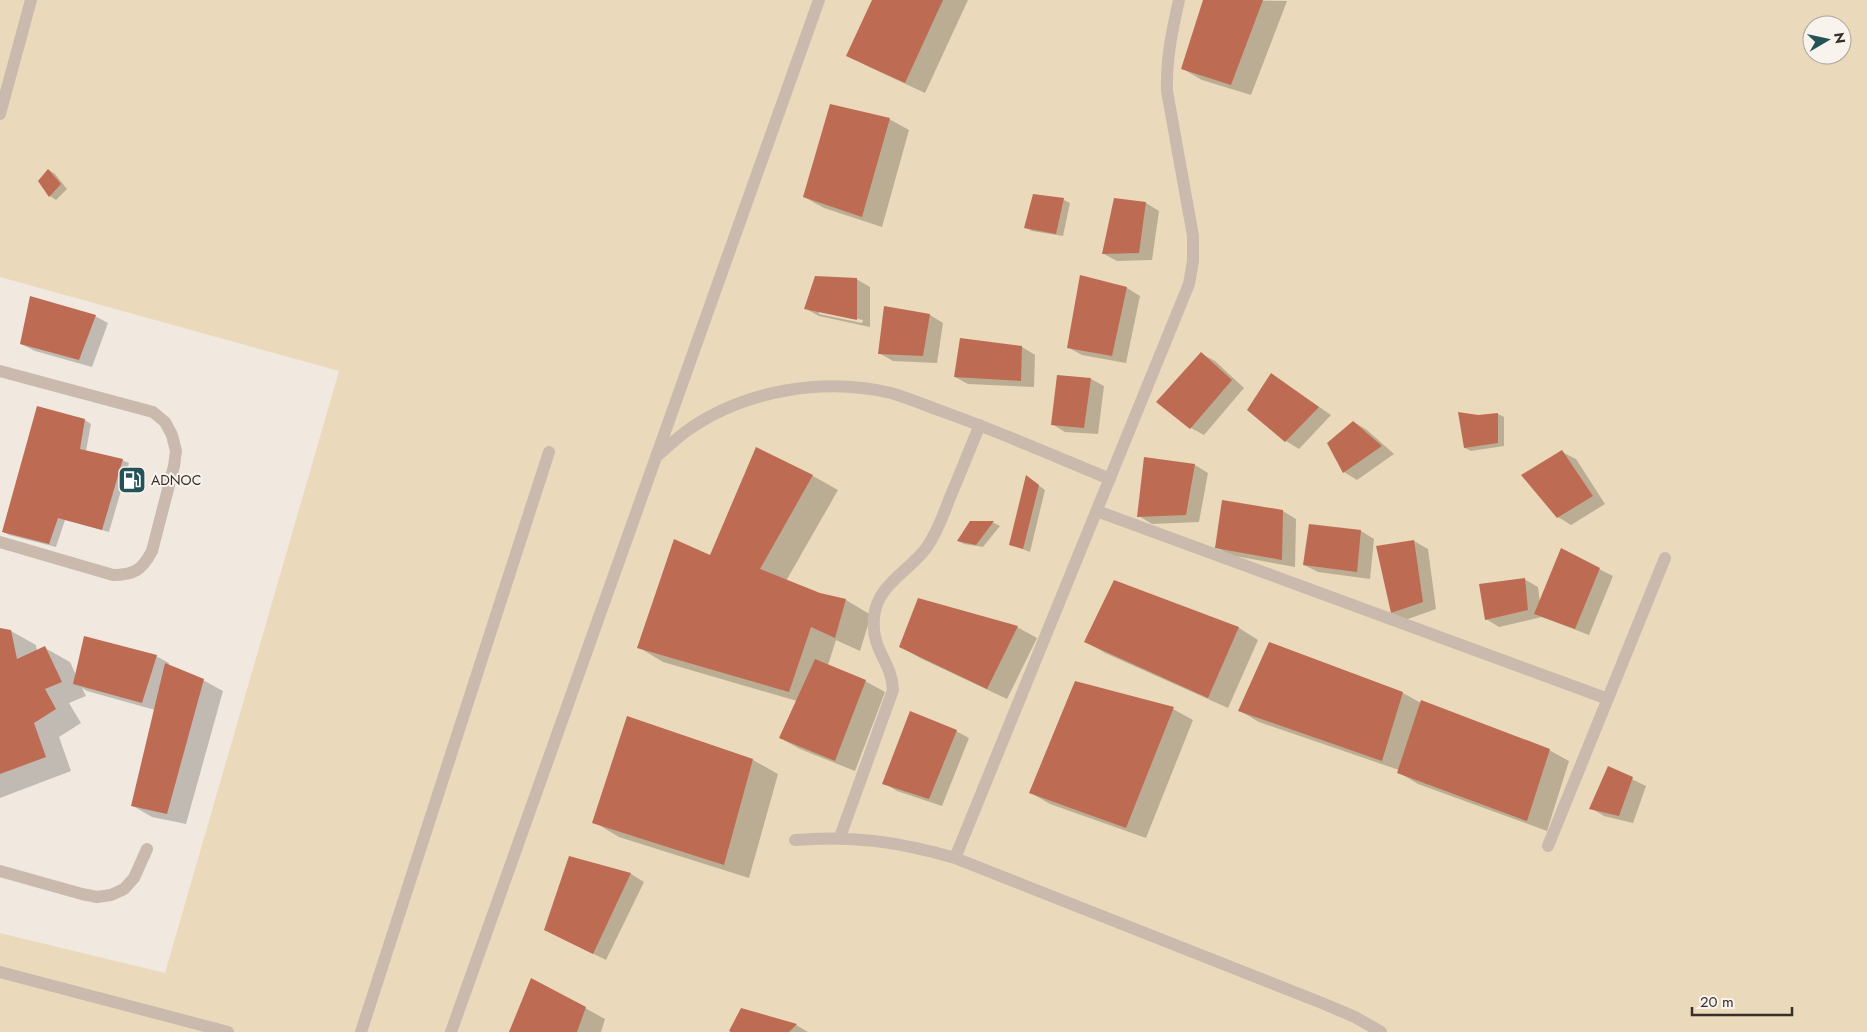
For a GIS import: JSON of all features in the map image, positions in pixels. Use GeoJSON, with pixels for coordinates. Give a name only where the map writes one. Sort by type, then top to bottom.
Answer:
{"type":"FeatureCollection","features":[{"type":"Feature","properties":{"kind":"lane"},"geometry":{"type":"LineString","coordinates":[[0,114],[31,0]]}},
{"type":"Feature","properties":{"kind":"lane"},"geometry":{"type":"LineString","coordinates":[[451,1032],[819,0]]}},
{"type":"Feature","properties":{"kind":"lane"},"geometry":{"type":"LineString","coordinates":[[955,858],[1189,284],[1193,260],[1193,236],[1167,91],[1166,66],[1169,42],[1179,0]]}},
{"type":"Feature","properties":{"kind":"lane"},"geometry":{"type":"LineString","coordinates":[[0,542],[113,575],[125,575],[137,570],[152,551],[174,466],[176,451],[172,435],[165,422],[153,412],[1,375]]}},
{"type":"Feature","properties":{"kind":"lane"},"geometry":{"type":"LineString","coordinates":[[656,457],[688,430],[726,409],[765,394],[807,387],[849,387],[891,393],[980,425],[1110,479]]}},
{"type":"Feature","properties":{"kind":"lane"},"geometry":{"type":"LineString","coordinates":[[840,837],[893,690],[890,670],[877,647],[874,632],[874,616],[878,601],[886,587],[914,563],[938,529],[980,425]]}},
{"type":"Feature","properties":{"kind":"lane"},"geometry":{"type":"LineString","coordinates":[[361,1032],[549,452]]}},
{"type":"Feature","properties":{"kind":"lane"},"geometry":{"type":"LineString","coordinates":[[1097,511],[1608,699]]}},
{"type":"Feature","properties":{"kind":"lane"},"geometry":{"type":"LineString","coordinates":[[1548,846],[1665,558]]}},
{"type":"Feature","properties":{"kind":"lane"},"geometry":{"type":"LineString","coordinates":[[795,840],[840,837],[896,843],[955,858],[1322,1002],[1355,1017],[1381,1032]]}},
{"type":"Feature","properties":{"kind":"lane"},"geometry":{"type":"LineString","coordinates":[[0,871],[82,894],[97,897],[111,895],[124,888],[134,878],[146,849]]}},
{"type":"Feature","properties":{"kind":"lane"},"geometry":{"type":"LineString","coordinates":[[0,972],[228,1032]]}},
{"type":"Feature","properties":{"kind":"sand"},"geometry":{"type":"Polygon","coordinates":[[[0,0],[1867,0],[1867,1032],[0,1032],[0,933],[165,973],[339,371],[0,277],[0,0]]]}},
{"type":"Feature","properties":{"kind":"building"},"geometry":{"type":"Polygon","coordinates":[[[872,0],[943,0],[905,83],[846,56],[872,0]]]}},
{"type":"Feature","properties":{"kind":"building"},"geometry":{"type":"Polygon","coordinates":[[[1203,0],[1263,0],[1231,85],[1181,69],[1203,0]]]}},
{"type":"Feature","properties":{"kind":"building"},"geometry":{"type":"Polygon","coordinates":[[[830,104],[890,118],[862,217],[803,197],[830,104]]]}},
{"type":"Feature","properties":{"kind":"building"},"geometry":{"type":"Polygon","coordinates":[[[48,169],[61,184],[49,197],[38,181],[48,169]]]}},
{"type":"Feature","properties":{"kind":"building"},"geometry":{"type":"Polygon","coordinates":[[[1033,194],[1064,198],[1056,234],[1024,228],[1033,194]]]}},
{"type":"Feature","properties":{"kind":"building"},"geometry":{"type":"Polygon","coordinates":[[[1114,198],[1146,202],[1139,253],[1102,254],[1114,198]]]}},
{"type":"Feature","properties":{"kind":"building"},"geometry":{"type":"Polygon","coordinates":[[[1080,275],[1127,287],[1112,356],[1067,348],[1080,275]]]}},
{"type":"Feature","properties":{"kind":"building"},"geometry":{"type":"Polygon","coordinates":[[[815,276],[857,278],[857,320],[804,309],[815,276]]]}},
{"type":"Feature","properties":{"kind":"building"},"geometry":{"type":"Polygon","coordinates":[[[30,296],[96,315],[79,360],[20,344],[30,296]]]}},
{"type":"Feature","properties":{"kind":"building"},"geometry":{"type":"Polygon","coordinates":[[[884,306],[930,314],[923,356],[878,354],[884,306]]]}},
{"type":"Feature","properties":{"kind":"building"},"geometry":{"type":"Polygon","coordinates":[[[960,338],[1022,346],[1021,381],[954,377],[960,338]]]}},
{"type":"Feature","properties":{"kind":"building"},"geometry":{"type":"Polygon","coordinates":[[[1201,352],[1232,380],[1190,429],[1156,402],[1201,352]]]}},
{"type":"Feature","properties":{"kind":"building"},"geometry":{"type":"Polygon","coordinates":[[[1271,373],[1319,407],[1285,442],[1247,410],[1271,373]]]}},
{"type":"Feature","properties":{"kind":"building"},"geometry":{"type":"Polygon","coordinates":[[[1057,375],[1091,378],[1084,428],[1051,425],[1057,375]]]}},
{"type":"Feature","properties":{"kind":"building"},"geometry":{"type":"Polygon","coordinates":[[[37,406],[85,419],[80,449],[123,459],[102,530],[58,518],[49,544],[2,532],[37,406]]]}},
{"type":"Feature","properties":{"kind":"building"},"geometry":{"type":"Polygon","coordinates":[[[1458,412],[1478,415],[1498,413],[1498,443],[1464,448],[1458,412]]]}},
{"type":"Feature","properties":{"kind":"building"},"geometry":{"type":"Polygon","coordinates":[[[1353,421],[1382,446],[1343,473],[1327,443],[1353,421]]]}},
{"type":"Feature","properties":{"kind":"building"},"geometry":{"type":"Polygon","coordinates":[[[756,447],[813,475],[760,569],[820,593],[846,599],[835,638],[811,627],[789,692],[637,648],[674,539],[710,555],[756,447]]]}},
{"type":"Feature","properties":{"kind":"building"},"geometry":{"type":"Polygon","coordinates":[[[1562,450],[1593,496],[1557,518],[1521,475],[1562,450]]]}},
{"type":"Feature","properties":{"kind":"building"},"geometry":{"type":"Polygon","coordinates":[[[1144,457],[1195,464],[1186,515],[1137,517],[1144,457]]]}},
{"type":"Feature","properties":{"kind":"building"},"geometry":{"type":"Polygon","coordinates":[[[1026,475],[1039,485],[1023,549],[1009,545],[1026,475]]]}},
{"type":"Feature","properties":{"kind":"building"},"geometry":{"type":"Polygon","coordinates":[[[1222,500],[1283,510],[1282,560],[1215,548],[1222,500]]]}},
{"type":"Feature","properties":{"kind":"building"},"geometry":{"type":"Polygon","coordinates":[[[970,521],[994,521],[976,545],[957,541],[970,521]]]}},
{"type":"Feature","properties":{"kind":"building"},"geometry":{"type":"Polygon","coordinates":[[[1309,524],[1361,530],[1357,572],[1303,565],[1309,524]]]}},
{"type":"Feature","properties":{"kind":"building"},"geometry":{"type":"Polygon","coordinates":[[[1414,540],[1423,602],[1391,613],[1376,546],[1414,540]]]}},
{"type":"Feature","properties":{"kind":"building"},"geometry":{"type":"Polygon","coordinates":[[[1561,548],[1600,568],[1575,629],[1534,614],[1561,548]]]}},
{"type":"Feature","properties":{"kind":"building"},"geometry":{"type":"Polygon","coordinates":[[[1525,578],[1528,610],[1485,620],[1479,584],[1525,578]]]}},
{"type":"Feature","properties":{"kind":"building"},"geometry":{"type":"Polygon","coordinates":[[[1114,580],[1239,627],[1208,698],[1084,642],[1114,580]]]}},
{"type":"Feature","properties":{"kind":"building"},"geometry":{"type":"Polygon","coordinates":[[[918,598],[1018,626],[987,689],[899,647],[918,598]]]}},
{"type":"Feature","properties":{"kind":"building"},"geometry":{"type":"Polygon","coordinates":[[[0,628],[11,630],[17,659],[45,646],[62,682],[45,689],[56,709],[34,723],[46,757],[0,774],[0,628]]]}},
{"type":"Feature","properties":{"kind":"building"},"geometry":{"type":"Polygon","coordinates":[[[84,636],[157,655],[142,703],[73,684],[84,636]]]}},
{"type":"Feature","properties":{"kind":"building"},"geometry":{"type":"Polygon","coordinates":[[[1269,642],[1403,692],[1382,761],[1238,711],[1269,642]]]}},
{"type":"Feature","properties":{"kind":"building"},"geometry":{"type":"Polygon","coordinates":[[[815,659],[866,680],[835,761],[779,738],[815,659]]]}},
{"type":"Feature","properties":{"kind":"building"},"geometry":{"type":"Polygon","coordinates":[[[165,663],[204,679],[167,814],[131,806],[165,663]]]}},
{"type":"Feature","properties":{"kind":"building"},"geometry":{"type":"Polygon","coordinates":[[[1075,681],[1174,707],[1126,828],[1029,793],[1075,681]]]}},
{"type":"Feature","properties":{"kind":"building"},"geometry":{"type":"Polygon","coordinates":[[[1421,700],[1550,749],[1527,821],[1397,773],[1421,700]]]}},
{"type":"Feature","properties":{"kind":"building"},"geometry":{"type":"Polygon","coordinates":[[[910,711],[957,730],[929,799],[882,784],[910,711]]]}},
{"type":"Feature","properties":{"kind":"building"},"geometry":{"type":"Polygon","coordinates":[[[627,716],[753,759],[724,865],[592,823],[627,716]]]}},
{"type":"Feature","properties":{"kind":"building"},"geometry":{"type":"Polygon","coordinates":[[[1608,766],[1633,777],[1619,816],[1589,809],[1608,766]]]}},
{"type":"Feature","properties":{"kind":"building"},"geometry":{"type":"Polygon","coordinates":[[[569,856],[631,873],[593,954],[544,930],[569,856]]]}},
{"type":"Feature","properties":{"kind":"building"},"geometry":{"type":"Polygon","coordinates":[[[531,978],[586,1007],[577,1032],[509,1032],[531,978]]]}},
{"type":"Feature","properties":{"kind":"building"},"geometry":{"type":"Polygon","coordinates":[[[741,1008],[797,1024],[789,1032],[731,1032],[729,1031],[741,1008]]]}},
{"type":"Feature","properties":{"kind":"place","name":"ADNOC"},"geometry":{"type":"Point","coordinates":[132,480]}}]}
